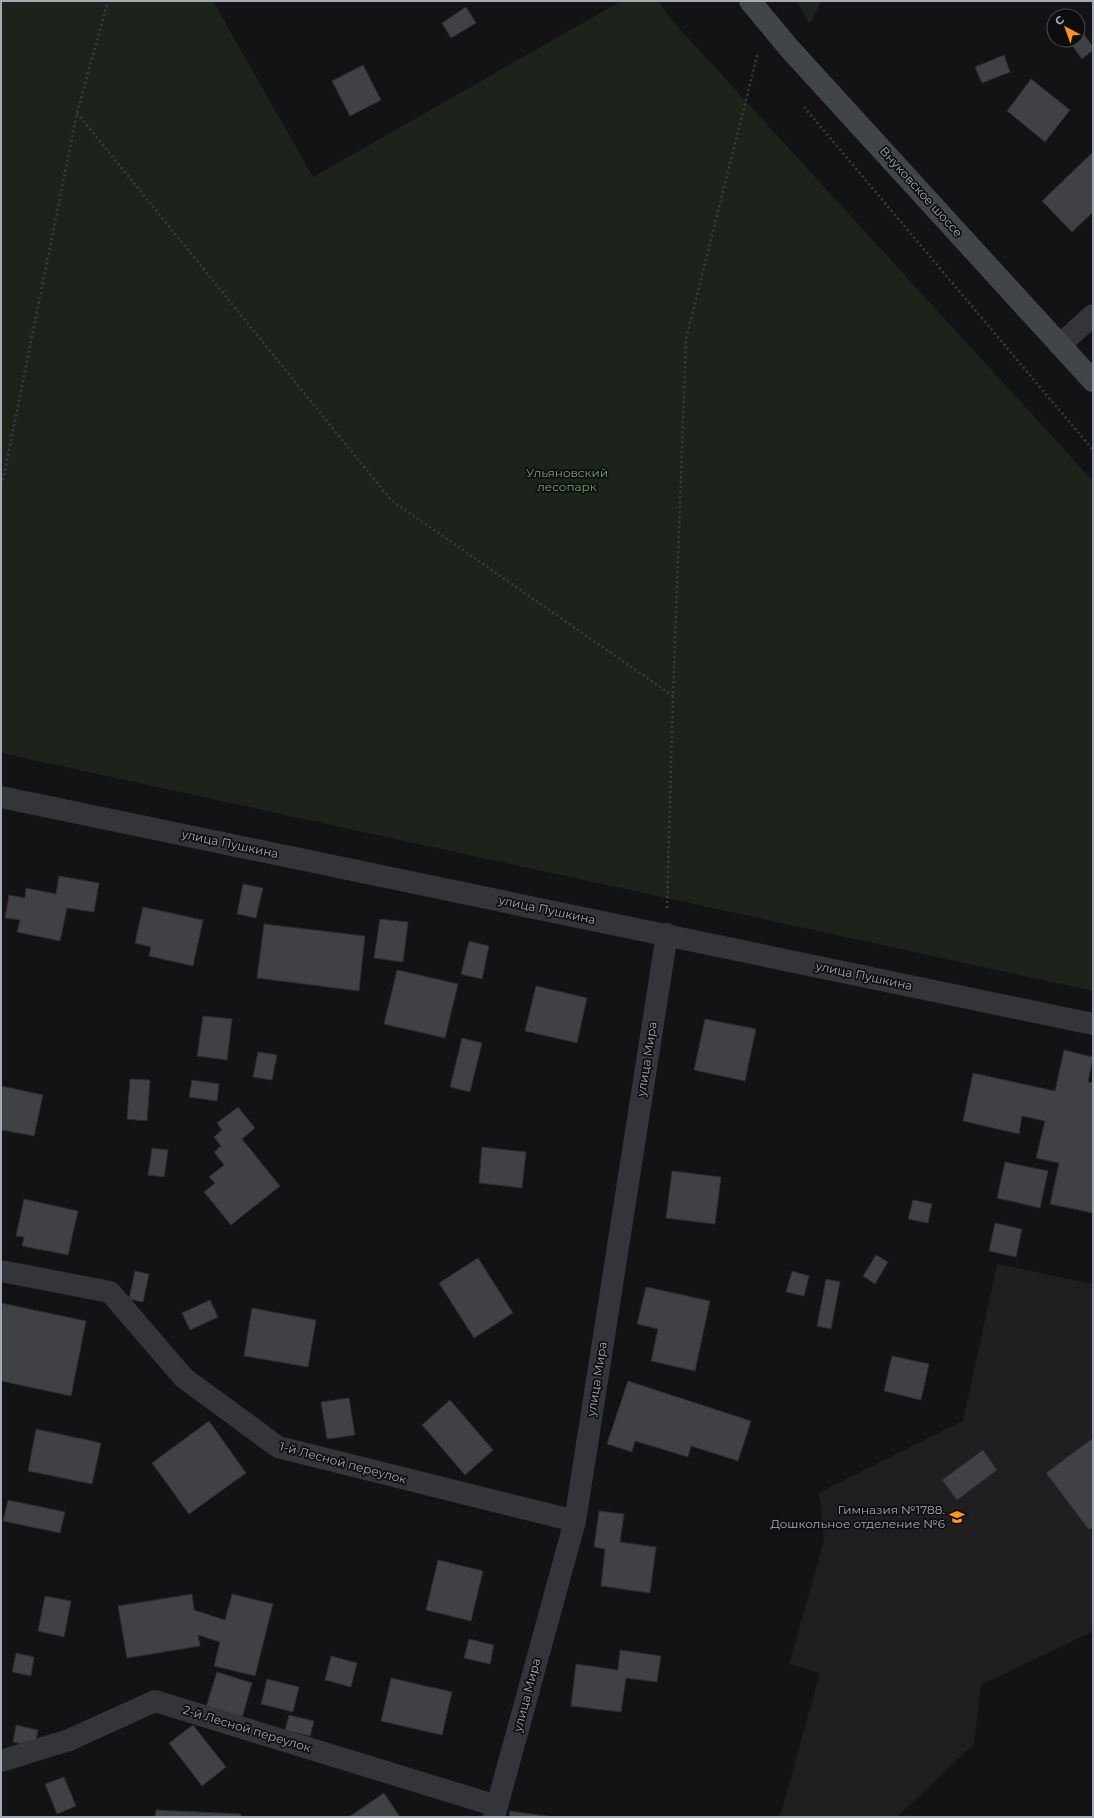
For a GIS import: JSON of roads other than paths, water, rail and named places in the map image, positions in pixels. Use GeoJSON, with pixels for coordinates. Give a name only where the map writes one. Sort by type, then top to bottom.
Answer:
{"type":"FeatureCollection","features":[{"type":"Feature","properties":{"kind":"main road","name":"Внуковское шоссе"},"geometry":{"type":"LineString","coordinates":[[750,1],[789,48],[1093,381]]}},
{"type":"Feature","properties":{"kind":"street"},"geometry":{"type":"LineString","coordinates":[[1060,345],[1093,315]]}},
{"type":"Feature","properties":{"kind":"street","name":"улица Пушкина"},"geometry":{"type":"LineString","coordinates":[[1,797],[667,934],[1093,1024]]}},
{"type":"Feature","properties":{"kind":"street","name":"улица Мира"},"geometry":{"type":"LineString","coordinates":[[496,1811],[575,1522],[667,934]]}},
{"type":"Feature","properties":{"kind":"street","name":"1-й Лесной переулок"},"geometry":{"type":"LineString","coordinates":[[1,1271],[110,1292],[184,1378],[278,1447],[575,1522]]}},
{"type":"Feature","properties":{"kind":"street","name":"2-й Лесной переулок"},"geometry":{"type":"LineString","coordinates":[[1,1761],[69,1740],[155,1701],[496,1811]]}},
{"type":"Feature","properties":{"kind":"place","name":"Гимназия №1788. Дошкольное отделение №6"},"geometry":{"type":"Point","coordinates":[957,1517]}},
{"type":"Feature","properties":{"kind":"park label","name":"Ульяновский лесопарк"},"geometry":{"type":"Point","coordinates":[567,480]}}]}
